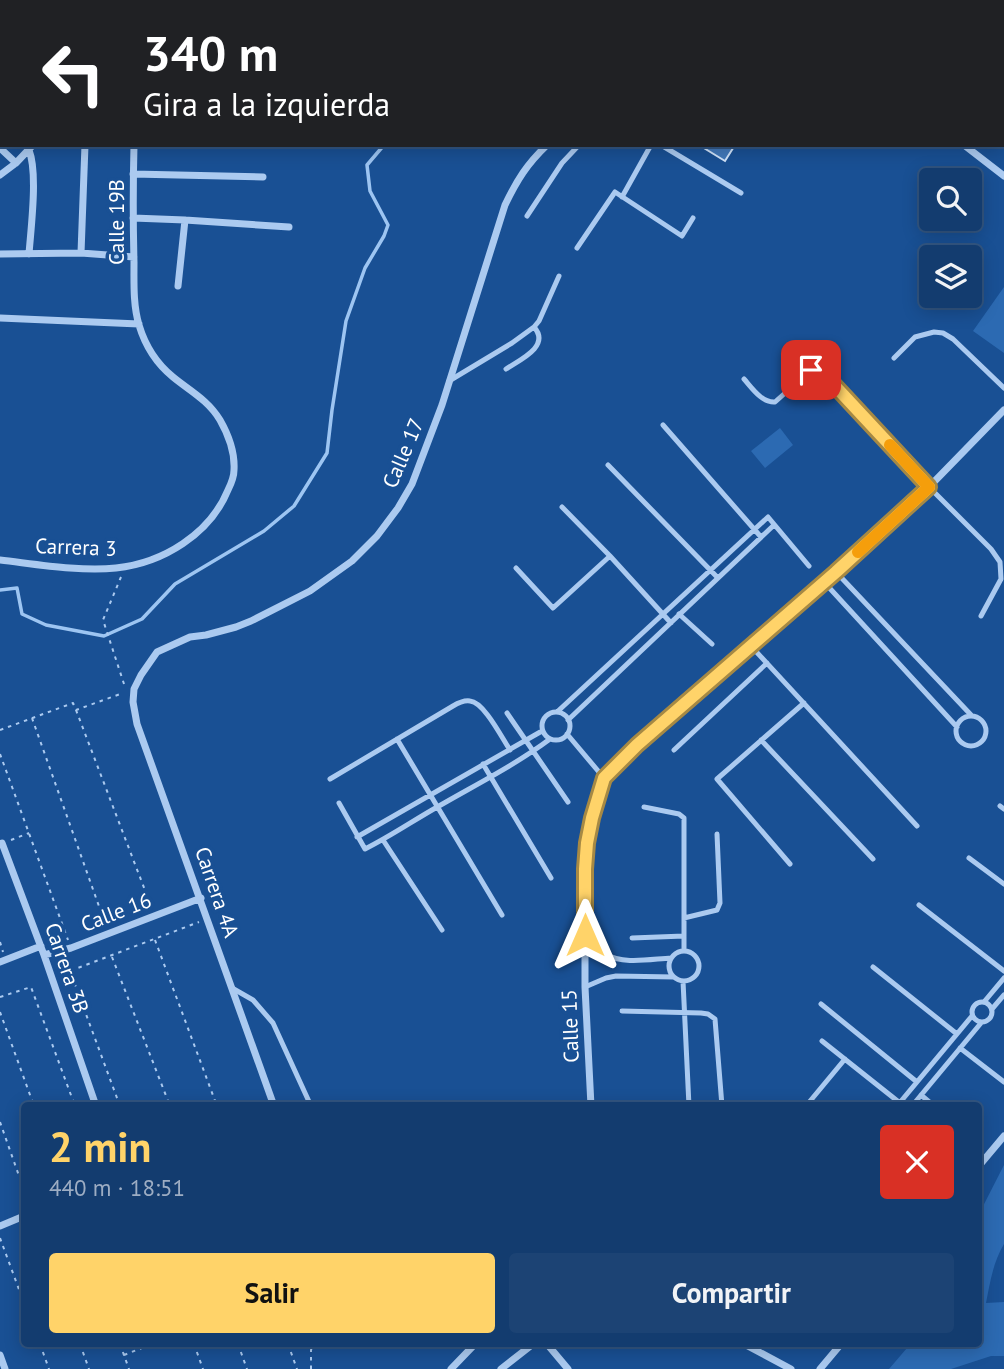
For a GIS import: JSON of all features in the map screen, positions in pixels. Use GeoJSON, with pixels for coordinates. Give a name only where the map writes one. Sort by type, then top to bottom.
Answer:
{"type":"FeatureCollection","features":[{"type":"Feature","properties":{"kind":"street"},"geometry":{"type":"LineString","coordinates":[[29,254],[32,208],[31,147]]}},
{"type":"Feature","properties":{"kind":"street"},"geometry":{"type":"LineString","coordinates":[[0,174],[16,163],[31,147]]}},
{"type":"Feature","properties":{"kind":"street"},"geometry":{"type":"LineString","coordinates":[[81,253],[85,147]]}},
{"type":"Feature","properties":{"kind":"street","name":"Calle 19B"},"geometry":{"type":"LineString","coordinates":[[134,147],[132,219],[135,299]]}},
{"type":"Feature","properties":{"kind":"street","name":"Calle 17"},"geometry":{"type":"LineString","coordinates":[[134,689],[157,652],[190,637],[226,630],[251,621],[310,592],[352,561],[377,536],[412,484],[449,381],[505,205],[516,180],[545,147]]}},
{"type":"Feature","properties":{"kind":"street"},"geometry":{"type":"LineString","coordinates":[[967,147],[1004,176]]}},
{"type":"Feature","properties":{"kind":"street"},"geometry":{"type":"LineString","coordinates":[[0,148],[16,163]]}},
{"type":"Feature","properties":{"kind":"street"},"geometry":{"type":"LineString","coordinates":[[133,174],[263,177]]}},
{"type":"Feature","properties":{"kind":"street"},"geometry":{"type":"LineString","coordinates":[[132,219],[289,227]]}},
{"type":"Feature","properties":{"kind":"street"},"geometry":{"type":"LineString","coordinates":[[178,286],[185,220]]}},
{"type":"Feature","properties":{"kind":"street"},"geometry":{"type":"LineString","coordinates":[[0,254],[81,253],[134,257]]}},
{"type":"Feature","properties":{"kind":"street","name":"Carrera 3"},"geometry":{"type":"LineString","coordinates":[[0,560],[88,569],[125,567],[177,547],[197,534],[220,506],[234,472],[232,450],[225,430],[206,402],[162,366],[148,346],[138,324],[135,299]]}},
{"type":"Feature","properties":{"kind":"street"},"geometry":{"type":"LineString","coordinates":[[0,318],[138,324]]}},
{"type":"Feature","properties":{"kind":"street","name":"Calle 15"},"geometry":{"type":"LineString","coordinates":[[591,1102],[585,987],[585,869],[592,818],[604,778],[637,745],[836,572],[929,487],[1004,410]]}},
{"type":"Feature","properties":{"kind":"street","name":"Carrera 4A"},"geometry":{"type":"LineString","coordinates":[[134,689],[133,702],[137,724],[273,1102]]}},
{"type":"Feature","properties":{"kind":"street","name":"Carrera 3B"},"geometry":{"type":"LineString","coordinates":[[2,843],[95,1102]]}},
{"type":"Feature","properties":{"kind":"street","name":"Calle 16"},"geometry":{"type":"LineString","coordinates":[[44,955],[71,948],[201,898]]}},
{"type":"Feature","properties":{"kind":"street"},"geometry":{"type":"LineString","coordinates":[[0,962],[41,946]]}},
{"type":"Feature","properties":{"kind":"street"},"geometry":{"type":"LineString","coordinates":[[982,1162],[1004,1136]]}},
{"type":"Feature","properties":{"kind":"street"},"geometry":{"type":"LineString","coordinates":[[0,1226],[21,1217]]}},
{"type":"Feature","properties":{"kind":"street"},"geometry":{"type":"LineString","coordinates":[[451,1369],[472,1347]]}},
{"type":"Feature","properties":{"kind":"street"},"geometry":{"type":"LineString","coordinates":[[519,1347],[522,1352]]}},
{"type":"Feature","properties":{"kind":"street"},"geometry":{"type":"LineString","coordinates":[[501,1369],[529,1347]]}},
{"type":"Feature","properties":{"kind":"street"},"geometry":{"type":"LineString","coordinates":[[550,1347],[568,1369]]}},
{"type":"Feature","properties":{"kind":"street"},"geometry":{"type":"LineString","coordinates":[[750,1347],[791,1369]]}},
{"type":"Feature","properties":{"kind":"street"},"geometry":{"type":"LineString","coordinates":[[820,1369],[838,1347]]}},
{"type":"Feature","properties":{"kind":"street"},"geometry":{"type":"LineString","coordinates":[[0,1355],[5,1369]]}},
{"type":"Feature","properties":{"kind":"lane"},"geometry":{"type":"LineString","coordinates":[[527,216],[562,163],[577,147]]}},
{"type":"Feature","properties":{"kind":"lane"},"geometry":{"type":"LineString","coordinates":[[622,197],[650,147]]}},
{"type":"Feature","properties":{"kind":"lane"},"geometry":{"type":"LineString","coordinates":[[664,147],[741,193]]}},
{"type":"Feature","properties":{"kind":"lane"},"geometry":{"type":"LineString","coordinates":[[577,248],[615,192],[682,236],[694,218]]}},
{"type":"Feature","properties":{"kind":"lane"},"geometry":{"type":"LineString","coordinates":[[449,381],[534,327],[559,276]]}},
{"type":"Feature","properties":{"kind":"lane"},"geometry":{"type":"LineString","coordinates":[[506,369],[537,347],[540,337],[534,327]]}},
{"type":"Feature","properties":{"kind":"lane"},"geometry":{"type":"LineString","coordinates":[[894,358],[915,337],[934,332],[943,333],[953,339],[1004,388]]}},
{"type":"Feature","properties":{"kind":"lane"},"geometry":{"type":"LineString","coordinates":[[744,379],[769,403],[775,402],[811,370],[822,372],[1000,562],[1001,579],[981,616]]}},
{"type":"Feature","properties":{"kind":"lane"},"geometry":{"type":"LineString","coordinates":[[663,425],[761,537]]}},
{"type":"Feature","properties":{"kind":"lane"},"geometry":{"type":"LineString","coordinates":[[608,464],[718,578]]}},
{"type":"Feature","properties":{"kind":"lane"},"geometry":{"type":"LineString","coordinates":[[562,507],[671,622]]}},
{"type":"Feature","properties":{"kind":"lane"},"geometry":{"type":"LineString","coordinates":[[557,712],[565,716],[569,725],[567,734],[559,740],[550,739],[542,731],[545,718],[557,712],[768,517],[809,566]]}},
{"type":"Feature","properties":{"kind":"lane"},"geometry":{"type":"LineString","coordinates":[[568,720],[774,525]]}},
{"type":"Feature","properties":{"kind":"lane"},"geometry":{"type":"LineString","coordinates":[[516,568],[553,608],[610,556]]}},
{"type":"Feature","properties":{"kind":"lane"},"geometry":{"type":"LineString","coordinates":[[836,572],[972,716],[984,724],[984,738],[972,747],[959,741],[956,734],[960,721],[972,716]]}},
{"type":"Feature","properties":{"kind":"lane"},"geometry":{"type":"LineString","coordinates":[[824,582],[957,727]]}},
{"type":"Feature","properties":{"kind":"lane"},"geometry":{"type":"LineString","coordinates":[[679,614],[712,645]]}},
{"type":"Feature","properties":{"kind":"lane"},"geometry":{"type":"LineString","coordinates":[[751,646],[917,825]]}},
{"type":"Feature","properties":{"kind":"lane"},"geometry":{"type":"LineString","coordinates":[[674,750],[767,663]]}},
{"type":"Feature","properties":{"kind":"lane"},"geometry":{"type":"LineString","coordinates":[[330,779],[453,706],[468,700],[481,706],[510,750]]}},
{"type":"Feature","properties":{"kind":"lane"},"geometry":{"type":"LineString","coordinates":[[790,864],[717,779],[804,703]]}},
{"type":"Feature","properties":{"kind":"lane"},"geometry":{"type":"LineString","coordinates":[[507,713],[568,802]]}},
{"type":"Feature","properties":{"kind":"lane"},"geometry":{"type":"LineString","coordinates":[[357,837],[542,731]]}},
{"type":"Feature","properties":{"kind":"lane"},"geometry":{"type":"LineString","coordinates":[[567,734],[604,778]]}},
{"type":"Feature","properties":{"kind":"lane"},"geometry":{"type":"LineString","coordinates":[[397,739],[502,915]]}},
{"type":"Feature","properties":{"kind":"lane"},"geometry":{"type":"LineString","coordinates":[[339,803],[365,849],[534,752],[550,739]]}},
{"type":"Feature","properties":{"kind":"lane"},"geometry":{"type":"LineString","coordinates":[[761,740],[873,859]]}},
{"type":"Feature","properties":{"kind":"lane"},"geometry":{"type":"LineString","coordinates":[[483,764],[551,878]]}},
{"type":"Feature","properties":{"kind":"lane"},"geometry":{"type":"LineString","coordinates":[[644,807],[679,814],[684,818],[684,951]]}},
{"type":"Feature","properties":{"kind":"lane"},"geometry":{"type":"LineString","coordinates":[[684,918],[717,910],[720,902],[717,834]]}},
{"type":"Feature","properties":{"kind":"lane"},"geometry":{"type":"LineString","coordinates":[[383,840],[442,930]]}},
{"type":"Feature","properties":{"kind":"lane"},"geometry":{"type":"LineString","coordinates":[[969,858],[1004,884]]}},
{"type":"Feature","properties":{"kind":"lane"},"geometry":{"type":"LineString","coordinates":[[919,905],[1004,971]]}},
{"type":"Feature","properties":{"kind":"lane"},"geometry":{"type":"LineString","coordinates":[[585,935],[604,953],[626,960],[671,958],[679,952],[689,952],[697,959],[698,969],[693,977],[683,981],[674,977],[617,976],[585,987]]}},
{"type":"Feature","properties":{"kind":"lane"},"geometry":{"type":"LineString","coordinates":[[632,938],[684,936]]}},
{"type":"Feature","properties":{"kind":"lane"},"geometry":{"type":"LineString","coordinates":[[671,958],[669,968],[674,977]]}},
{"type":"Feature","properties":{"kind":"lane"},"geometry":{"type":"LineString","coordinates":[[873,967],[957,1034]]}},
{"type":"Feature","properties":{"kind":"lane"},"geometry":{"type":"LineString","coordinates":[[984,1002],[1004,978]]}},
{"type":"Feature","properties":{"kind":"lane"},"geometry":{"type":"LineString","coordinates":[[683,981],[689,1102]]}},
{"type":"Feature","properties":{"kind":"lane"},"geometry":{"type":"LineString","coordinates":[[232,988],[253,1000],[273,1023],[309,1102]]}},
{"type":"Feature","properties":{"kind":"lane"},"geometry":{"type":"LineString","coordinates":[[915,1102],[981,1023],[990,1019],[992,1009],[1004,995]]}},
{"type":"Feature","properties":{"kind":"lane"},"geometry":{"type":"LineString","coordinates":[[900,1102],[972,1016],[973,1007],[978,1002],[984,1002],[992,1009]]}},
{"type":"Feature","properties":{"kind":"lane"},"geometry":{"type":"LineString","coordinates":[[821,1004],[917,1082]]}},
{"type":"Feature","properties":{"kind":"lane"},"geometry":{"type":"LineString","coordinates":[[622,1011],[708,1014],[715,1019],[722,1102]]}},
{"type":"Feature","properties":{"kind":"lane"},"geometry":{"type":"LineString","coordinates":[[972,1016],[981,1023]]}},
{"type":"Feature","properties":{"kind":"lane"},"geometry":{"type":"LineString","coordinates":[[822,1041],[896,1102]]}},
{"type":"Feature","properties":{"kind":"lane"},"geometry":{"type":"LineString","coordinates":[[960,1048],[1004,1082]]}},
{"type":"Feature","properties":{"kind":"lane"},"geometry":{"type":"LineString","coordinates":[[809,1102],[845,1059]]}},
{"type":"Feature","properties":{"kind":"lane"},"geometry":{"type":"LineString","coordinates":[[921,1095],[929,1102]]}},
{"type":"Feature","properties":{"kind":"path"},"geometry":{"type":"LineString","coordinates":[[76,710],[126,692],[103,620],[125,567]]}},
{"type":"Feature","properties":{"kind":"path"},"geometry":{"type":"LineString","coordinates":[[0,730],[73,703],[155,916]]}},
{"type":"Feature","properties":{"kind":"path"},"geometry":{"type":"LineString","coordinates":[[32,718],[109,933]]}},
{"type":"Feature","properties":{"kind":"path"},"geometry":{"type":"LineString","coordinates":[[0,754],[71,948]]}},
{"type":"Feature","properties":{"kind":"path"},"geometry":{"type":"LineString","coordinates":[[2,843],[29,833]]}},
{"type":"Feature","properties":{"kind":"path"},"geometry":{"type":"LineString","coordinates":[[119,1102],[70,971],[207,919]]}},
{"type":"Feature","properties":{"kind":"path"},"geometry":{"type":"LineString","coordinates":[[155,939],[216,1102]]}},
{"type":"Feature","properties":{"kind":"path"},"geometry":{"type":"LineString","coordinates":[[112,955],[168,1102]]}},
{"type":"Feature","properties":{"kind":"path"},"geometry":{"type":"LineString","coordinates":[[0,997],[31,987],[74,1102]]}},
{"type":"Feature","properties":{"kind":"path"},"geometry":{"type":"LineString","coordinates":[[0,1012],[33,1102]]}},
{"type":"Feature","properties":{"kind":"path"},"geometry":{"type":"LineString","coordinates":[[0,1122],[21,1182]]}},
{"type":"Feature","properties":{"kind":"path"},"geometry":{"type":"LineString","coordinates":[[0,1238],[21,1295]]}},
{"type":"Feature","properties":{"kind":"path"},"geometry":{"type":"LineString","coordinates":[[41,1347],[50,1369]]}},
{"type":"Feature","properties":{"kind":"path"},"geometry":{"type":"LineString","coordinates":[[81,1347],[89,1369]]}},
{"type":"Feature","properties":{"kind":"path"},"geometry":{"type":"LineString","coordinates":[[121,1347],[129,1369]]}},
{"type":"Feature","properties":{"kind":"path"},"geometry":{"type":"LineString","coordinates":[[124,1355],[144,1347]]}},
{"type":"Feature","properties":{"kind":"path"},"geometry":{"type":"LineString","coordinates":[[195,1347],[203,1369]]}},
{"type":"Feature","properties":{"kind":"path"},"geometry":{"type":"LineString","coordinates":[[239,1347],[247,1369]]}},
{"type":"Feature","properties":{"kind":"path"},"geometry":{"type":"LineString","coordinates":[[289,1347],[297,1369]]}},
{"type":"Feature","properties":{"kind":"path"},"geometry":{"type":"LineString","coordinates":[[311,1369],[313,1347]]}},
{"type":"Feature","properties":{"kind":"shaded area"},"geometry":{"type":"Polygon","coordinates":[[[1004,287],[1004,353],[973,331],[1004,287]]]}},
{"type":"Feature","properties":{"kind":"shaded area"},"geometry":{"type":"Polygon","coordinates":[[[780,428],[793,445],[765,468],[751,451],[780,428]]]}},
{"type":"Feature","properties":{"kind":"shaded area"},"geometry":{"type":"Polygon","coordinates":[[[1004,1165],[1004,1244],[995,1265],[986,1303],[1004,1302],[1004,1356],[991,1356],[951,1369],[889,1369],[907,1347],[982,1347],[982,1208],[1004,1165]]]}},
{"type":"Feature","properties":{"kind":"building"},"geometry":{"type":"Polygon","coordinates":[[[702,147],[734,147],[725,161],[702,147]]]}},
{"type":"Feature","properties":{"kind":"waterway"},"geometry":{"type":"LineString","coordinates":[[0,590],[17,588],[22,614],[46,625],[104,636],[142,619],[175,584],[264,531],[294,506],[327,453],[346,321],[365,268],[388,225],[370,191],[367,165],[382,147]]}},
{"type":"Feature","properties":{"kind":"slow traffic"},"geometry":{"type":"LineString","coordinates":[[858,552],[929,487],[890,445]]}},
{"type":"Feature","properties":{"kind":"route"},"geometry":{"type":"LineString","coordinates":[[585,935],[587,843],[604,778],[637,745],[836,572],[929,487],[822,372],[811,370]]}}]}
